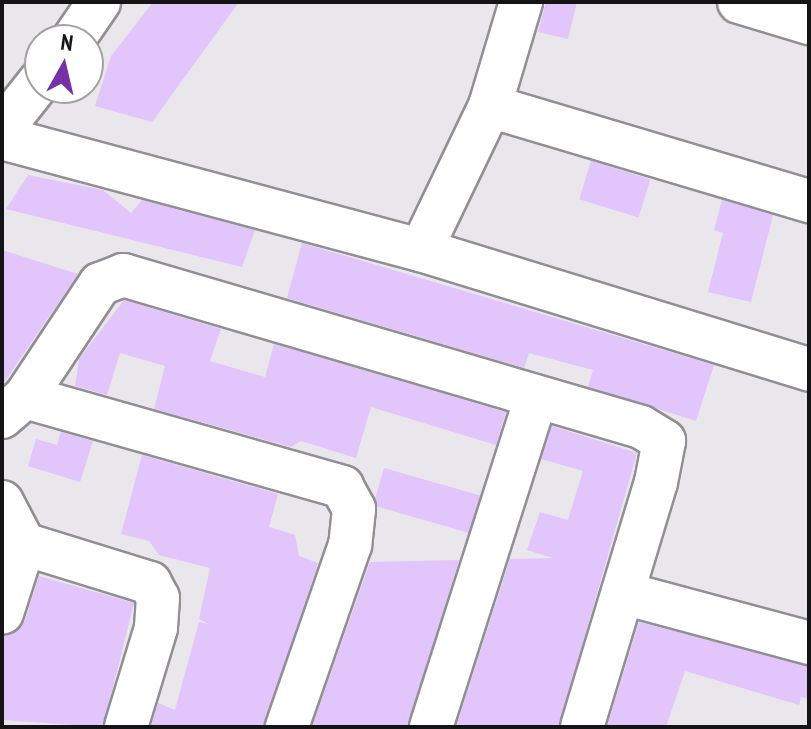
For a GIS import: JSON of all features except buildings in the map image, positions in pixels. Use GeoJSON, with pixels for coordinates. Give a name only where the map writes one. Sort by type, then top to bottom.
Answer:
{"type":"FeatureCollection","features":[{"type":"Feature","properties":{"kind":"street"},"geometry":{"type":"LineString","coordinates":[[84,24],[99,2]]}},
{"type":"Feature","properties":{"kind":"street"},"geometry":{"type":"LineString","coordinates":[[421,250],[490,106],[521,2]]}},
{"type":"Feature","properties":{"kind":"street"},"geometry":{"type":"LineString","coordinates":[[739,2],[806,16]]}},
{"type":"Feature","properties":{"kind":"street"},"geometry":{"type":"LineString","coordinates":[[2,129],[24,101]]}},
{"type":"Feature","properties":{"kind":"street"},"geometry":{"type":"LineString","coordinates":[[490,106],[809,201]]}},
{"type":"Feature","properties":{"kind":"street"},"geometry":{"type":"LineString","coordinates":[[2,138],[421,250],[809,369]]}},
{"type":"Feature","properties":{"kind":"street"},"geometry":{"type":"LineString","coordinates":[[287,727],[350,545],[354,509],[342,487],[14,407],[100,284],[123,275],[536,397],[664,441],[623,593],[582,727]]}},
{"type":"Feature","properties":{"kind":"street"},"geometry":{"type":"LineString","coordinates":[[431,727],[536,397]]}},
{"type":"Feature","properties":{"kind":"street"},"geometry":{"type":"LineString","coordinates":[[2,502],[24,544],[150,583],[158,598],[156,628],[126,727]]}},
{"type":"Feature","properties":{"kind":"street"},"geometry":{"type":"LineString","coordinates":[[2,613],[24,544]]}},
{"type":"Feature","properties":{"kind":"street"},"geometry":{"type":"LineString","coordinates":[[623,593],[809,643]]}}]}
